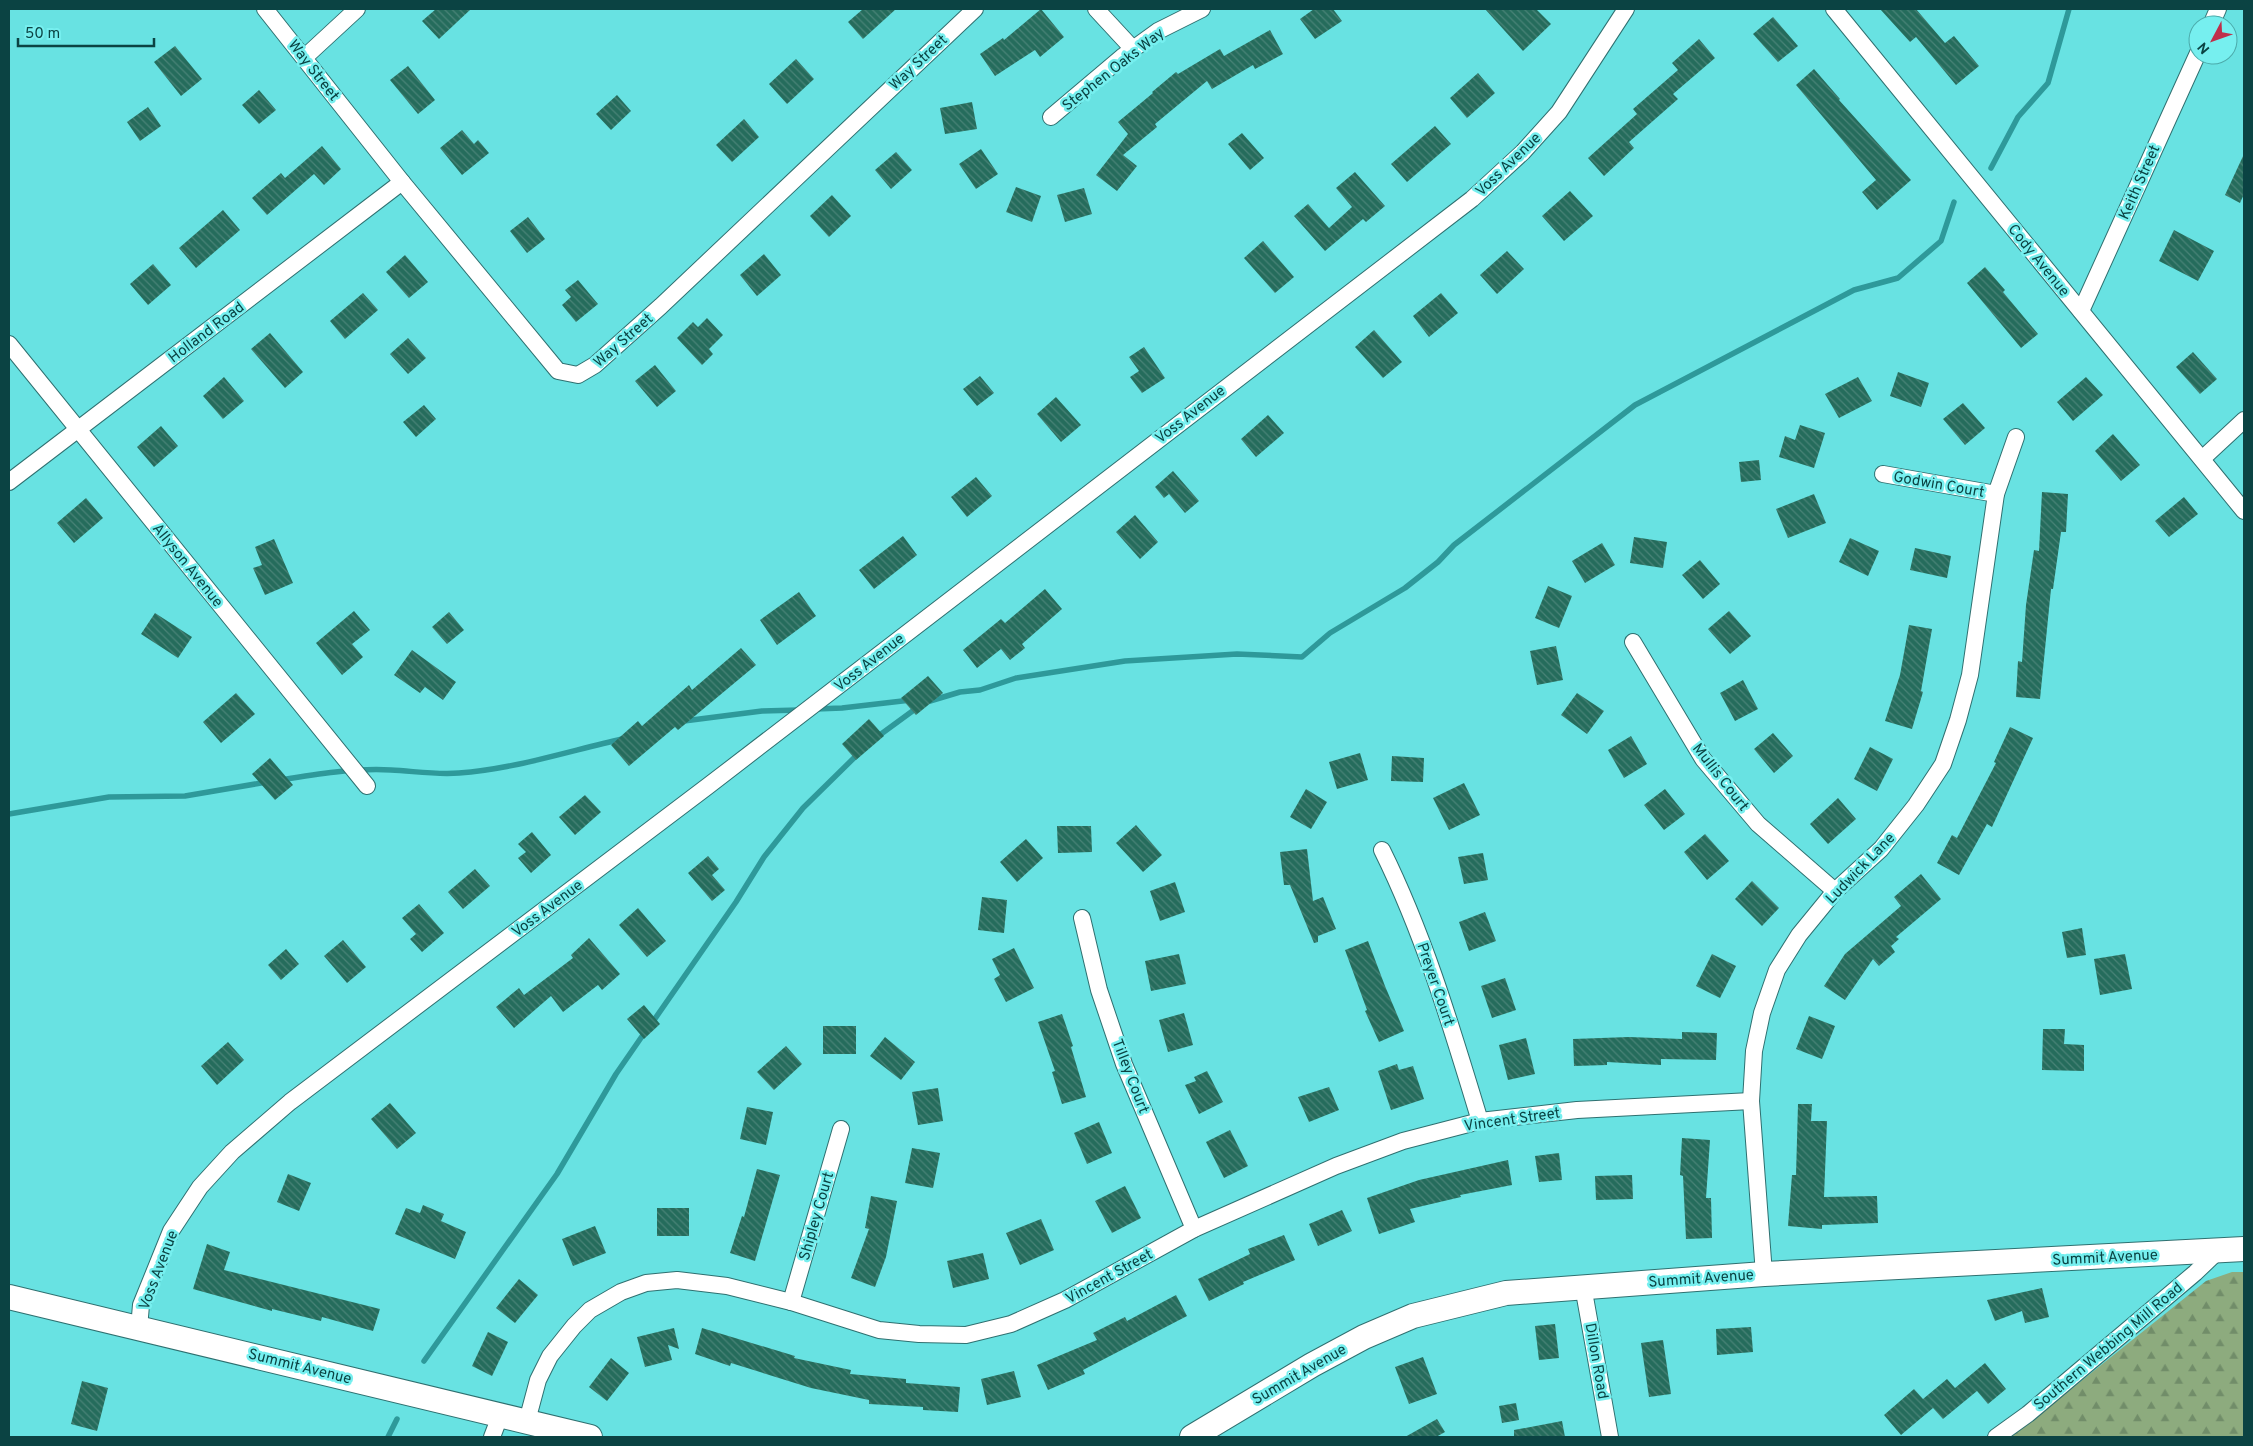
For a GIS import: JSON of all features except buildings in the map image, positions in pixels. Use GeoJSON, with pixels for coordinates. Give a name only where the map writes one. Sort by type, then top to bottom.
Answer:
{"type":"FeatureCollection","features":[{"type":"Feature","properties":{"kind":"main road","name":"Summit Avenue"},"geometry":{"type":"LineString","coordinates":[[1192,1437],[1312,1365],[1364,1337],[1412,1316],[1506,1293],[1764,1274],[2217,1252],[2244,1249]]}},
{"type":"Feature","properties":{"kind":"main road","name":"Summit Avenue"},"geometry":{"type":"LineString","coordinates":[[9,1297],[139,1328],[496,1426],[527,1421],[590,1437]]}},
{"type":"Feature","properties":{"kind":"street","name":"Way Street"},"geometry":{"type":"LineString","coordinates":[[265,9],[305,57],[402,182],[558,370],[578,375],[595,365],[661,306],[975,9]]}},
{"type":"Feature","properties":{"kind":"street"},"geometry":{"type":"LineString","coordinates":[[305,57],[357,9]]}},
{"type":"Feature","properties":{"kind":"street"},"geometry":{"type":"LineString","coordinates":[[1096,9],[1133,50]]}},
{"type":"Feature","properties":{"kind":"street","name":"Stephen Oaks Way"},"geometry":{"type":"LineString","coordinates":[[1051,117],[1158,31],[1202,9]]}},
{"type":"Feature","properties":{"kind":"street","name":"Voss Avenue"},"geometry":{"type":"LineString","coordinates":[[139,1328],[141,1305],[171,1231],[200,1187],[232,1152],[290,1102],[708,786],[1472,199],[1523,152],[1559,112],[1626,9]]}},
{"type":"Feature","properties":{"kind":"street","name":"Cody Avenue"},"geometry":{"type":"LineString","coordinates":[[1834,9],[2244,511]]}},
{"type":"Feature","properties":{"kind":"street","name":"Keith Street"},"geometry":{"type":"LineString","coordinates":[[2081,311],[2193,65]]}},
{"type":"Feature","properties":{"kind":"street","name":"Holland Road"},"geometry":{"type":"LineString","coordinates":[[9,482],[402,182]]}},
{"type":"Feature","properties":{"kind":"street","name":"Allyson Avenue"},"geometry":{"type":"LineString","coordinates":[[9,344],[367,786]]}},
{"type":"Feature","properties":{"kind":"street"},"geometry":{"type":"LineString","coordinates":[[2202,459],[2244,420]]}},
{"type":"Feature","properties":{"kind":"street","name":"Ludwick Lane"},"geometry":{"type":"LineString","coordinates":[[1764,1274],[1752,1101],[1754,1051],[1762,1013],[1778,970],[1799,935],[1835,892],[1881,849],[1916,805],[1943,764],[1958,720],[1970,675],[1996,494],[2016,437]]}},
{"type":"Feature","properties":{"kind":"street","name":"Godwin Court"},"geometry":{"type":"LineString","coordinates":[[1883,474],[1996,494]]}},
{"type":"Feature","properties":{"kind":"street","name":"Mullis Court"},"geometry":{"type":"LineString","coordinates":[[1633,642],[1703,759],[1758,824],[1835,892]]}},
{"type":"Feature","properties":{"kind":"street","name":"Preyer Court"},"geometry":{"type":"LineString","coordinates":[[1382,850],[1403,893],[1443,998],[1480,1121]]}},
{"type":"Feature","properties":{"kind":"street","name":"Tilley Court"},"geometry":{"type":"LineString","coordinates":[[1082,918],[1099,990],[1124,1064],[1194,1229]]}},
{"type":"Feature","properties":{"kind":"street","name":"Vincent Street"},"geometry":{"type":"LineString","coordinates":[[527,1421],[538,1380],[550,1356],[574,1326],[590,1310],[621,1292],[646,1283],[677,1280],[727,1286],[791,1302],[879,1330],[919,1334],[966,1334],[1011,1324],[1065,1300],[1194,1229],[1345,1163],[1403,1141],[1480,1121],[1577,1110],[1752,1101]]}},
{"type":"Feature","properties":{"kind":"street","name":"Shipley Court"},"geometry":{"type":"LineString","coordinates":[[791,1302],[842,1129]]}},
{"type":"Feature","properties":{"kind":"street","name":"Southern Webbing Mill Road"},"geometry":{"type":"LineString","coordinates":[[1996,1437],[2051,1394],[2195,1273],[2217,1252]]}},
{"type":"Feature","properties":{"kind":"street","name":"Dillon Road"},"geometry":{"type":"LineString","coordinates":[[1583,1286],[1610,1437]]}},
{"type":"Feature","properties":{"kind":"green space"},"geometry":{"type":"Polygon","coordinates":[[[2232,1272],[2244,1272],[2244,1437],[2011,1437],[2206,1281],[2232,1272]]]}},
{"type":"Feature","properties":{"kind":"waterway"},"geometry":{"type":"LineString","coordinates":[[1991,168],[2018,117],[2048,83],[2069,9]]}},
{"type":"Feature","properties":{"kind":"waterway"},"geometry":{"type":"LineString","coordinates":[[930,701],[960,692],[980,690],[1016,678],[1125,661],[1237,654],[1302,657],[1330,633],[1405,588],[1438,562],[1454,545],[1635,405],[1854,290],[1898,278],[1941,241],[1954,202]]}},
{"type":"Feature","properties":{"kind":"waterway"},"geometry":{"type":"LineString","coordinates":[[816,709],[911,700]]}},
{"type":"Feature","properties":{"kind":"waterway"},"geometry":{"type":"LineString","coordinates":[[877,737],[918,707]]}},
{"type":"Feature","properties":{"kind":"waterway"},"geometry":{"type":"LineString","coordinates":[[684,721],[762,711],[799,710]]}},
{"type":"Feature","properties":{"kind":"waterway"},"geometry":{"type":"LineString","coordinates":[[281,780],[363,770],[442,774],[480,771],[521,764],[622,739]]}},
{"type":"Feature","properties":{"kind":"waterway"},"geometry":{"type":"LineString","coordinates":[[652,1023],[736,902],[764,857],[803,808],[859,753]]}},
{"type":"Feature","properties":{"kind":"waterway"},"geometry":{"type":"LineString","coordinates":[[9,814],[109,797],[185,796],[267,782]]}},
{"type":"Feature","properties":{"kind":"waterway"},"geometry":{"type":"LineString","coordinates":[[424,1361],[557,1174],[616,1074],[645,1032]]}},
{"type":"Feature","properties":{"kind":"waterway"},"geometry":{"type":"LineString","coordinates":[[388,1437],[397,1419]]}}]}
